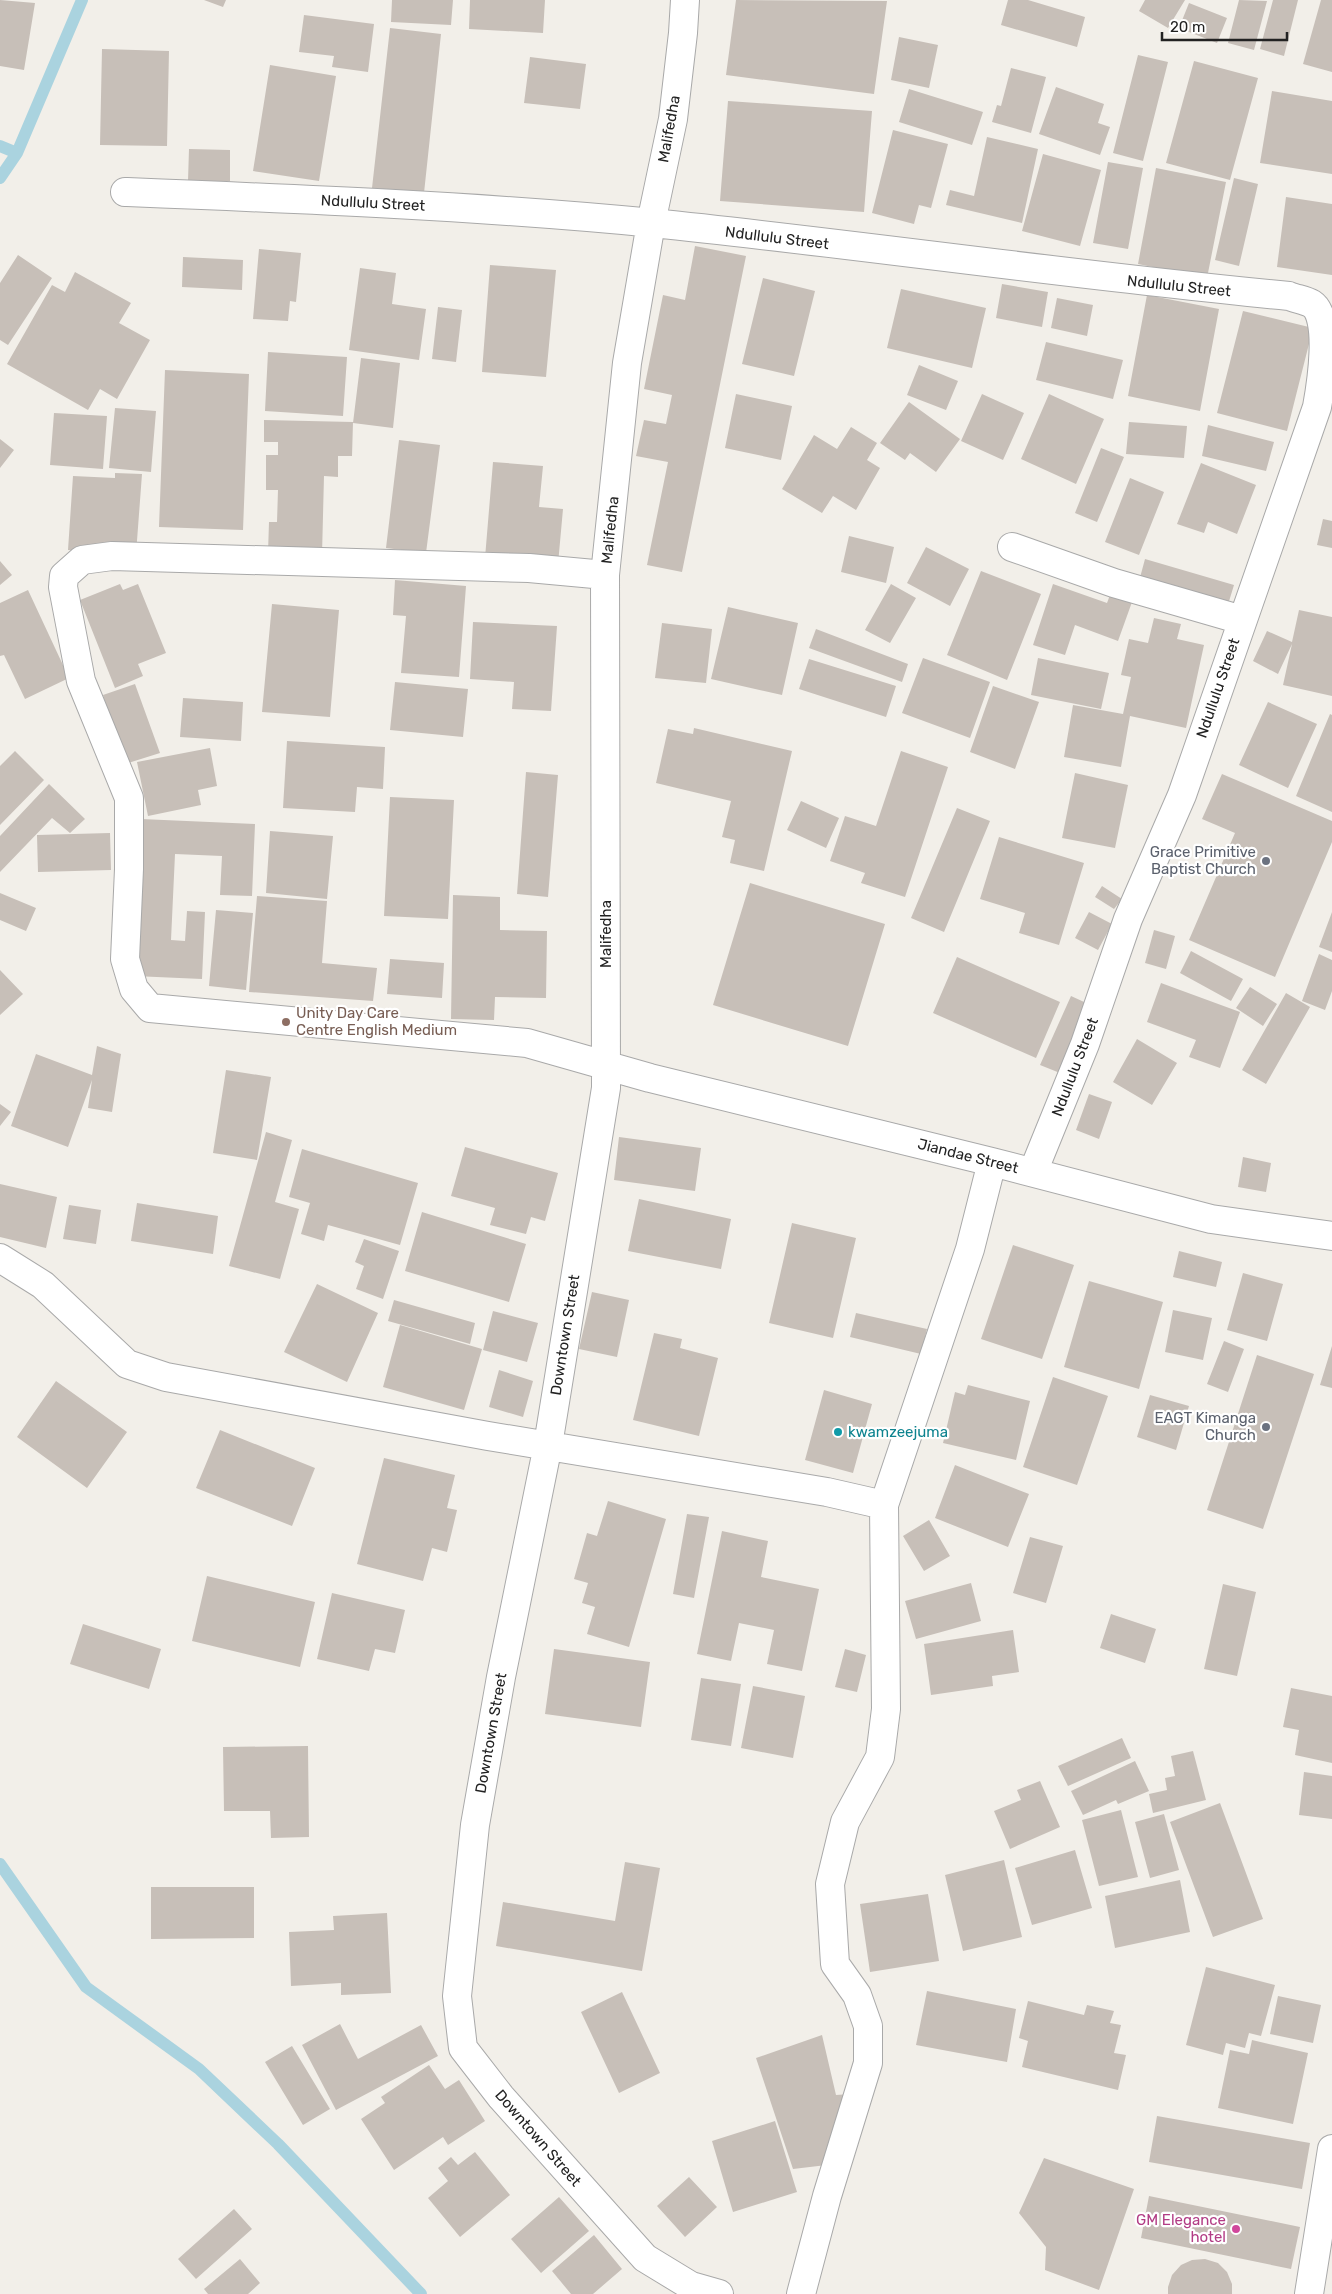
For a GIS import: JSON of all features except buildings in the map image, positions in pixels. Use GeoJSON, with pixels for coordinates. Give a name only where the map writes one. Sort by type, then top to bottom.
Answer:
{"type":"FeatureCollection","features":[{"type":"Feature","properties":{"kind":"street","name":"Malifedha"},"geometry":{"type":"LineString","coordinates":[[607,1065],[605,575],[627,363],[651,223],[673,119],[683,34],[684,0]]}},
{"type":"Feature","properties":{"kind":"street","name":"Ndullulu Street"},"geometry":{"type":"LineString","coordinates":[[125,192],[390,204],[651,223],[1081,275],[1289,296],[1313,304],[1321,316],[1325,353],[1318,407],[1182,794],[1128,919],[1085,1044],[1033,1172]]}},
{"type":"Feature","properties":{"kind":"street"},"geometry":{"type":"LineString","coordinates":[[1012,547],[1114,583],[1242,620]]}},
{"type":"Feature","properties":{"kind":"street","name":"Jiandae Street"},"geometry":{"type":"LineString","coordinates":[[605,575],[529,568],[112,556],[82,560],[64,576],[63,587],[80,681],[129,798],[129,869],[124,959],[134,989],[150,1008],[527,1043],[650,1078],[1033,1172],[1211,1219],[1332,1236]]}},
{"type":"Feature","properties":{"kind":"street","name":"Downtown Street"},"geometry":{"type":"LineString","coordinates":[[607,1065],[606,1088],[548,1445],[501,1676],[475,1825],[457,1996],[462,2048],[501,2097],[645,2258],[691,2286],[719,2294]]}},
{"type":"Feature","properties":{"kind":"street"},"geometry":{"type":"LineString","coordinates":[[801,2294],[827,2196],[868,2063],[868,2026],[857,1995],[836,1964],[830,1884],[845,1822],[880,1758],[886,1709],[884,1506],[970,1249],[992,1162]]}},
{"type":"Feature","properties":{"kind":"street"},"geometry":{"type":"LineString","coordinates":[[0,1258],[43,1285],[127,1364],[166,1377],[636,1462],[827,1492],[884,1506]]}},
{"type":"Feature","properties":{"kind":"street"},"geometry":{"type":"LineString","coordinates":[[1309,2294],[1332,2150]]}},
{"type":"Feature","properties":{"kind":"waterway"},"geometry":{"type":"LineString","coordinates":[[0,178],[17,153],[82,0]]}},
{"type":"Feature","properties":{"kind":"waterway"},"geometry":{"type":"LineString","coordinates":[[0,146],[17,153]]}},
{"type":"Feature","properties":{"kind":"waterway"},"geometry":{"type":"LineString","coordinates":[[0,1864],[86,1987],[199,2069],[278,2144],[421,2294]]}},
{"type":"Feature","properties":{"kind":"place","name":"Grace Primitive Baptist Church"},"geometry":{"type":"Point","coordinates":[1266,861]}},
{"type":"Feature","properties":{"kind":"place","name":"Unity Day Care Centre English Medium"},"geometry":{"type":"Point","coordinates":[286,1022]}},
{"type":"Feature","properties":{"kind":"place","name":"EAGT Kimanga Church"},"geometry":{"type":"Point","coordinates":[1266,1427]}},
{"type":"Feature","properties":{"kind":"place","name":"kwamzeejuma"},"geometry":{"type":"Point","coordinates":[838,1432]}},
{"type":"Feature","properties":{"kind":"place","name":"GM Elegance hotel"},"geometry":{"type":"Point","coordinates":[1236,2229]}}]}
